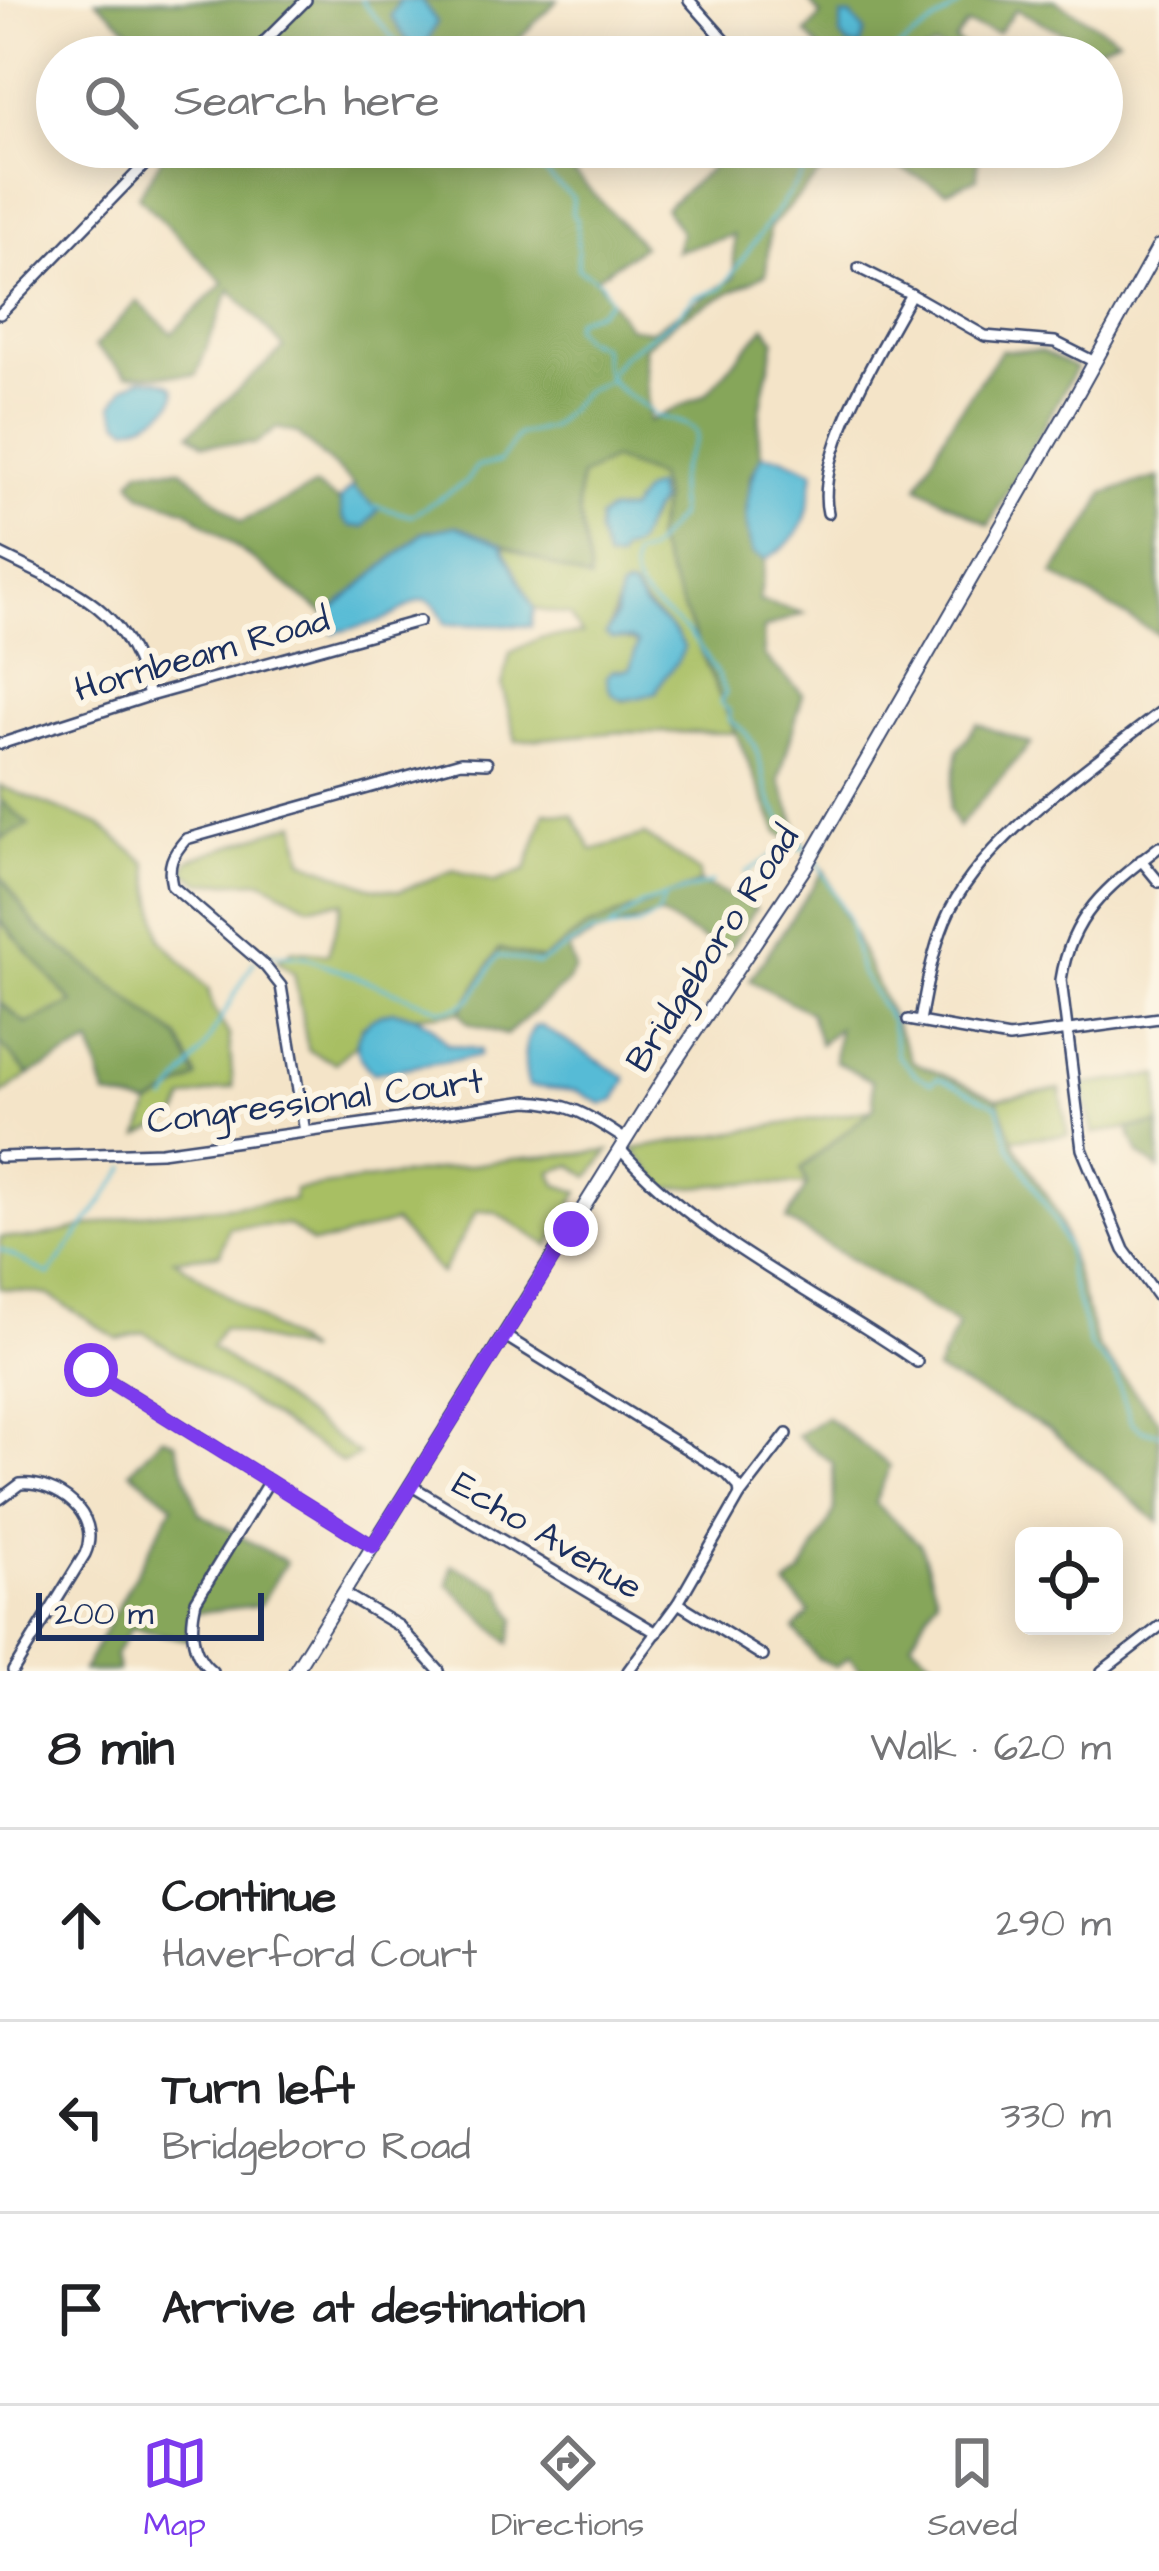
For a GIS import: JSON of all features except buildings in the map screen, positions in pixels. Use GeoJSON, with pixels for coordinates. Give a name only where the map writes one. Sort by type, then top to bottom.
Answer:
{"type":"FeatureCollection","features":[{"type":"Feature","properties":{"kind":"main road","name":"Bridgeboro Road"},"geometry":{"type":"LineString","coordinates":[[295,1671],[623,1144],[804,869],[1159,246]]}},
{"type":"Feature","properties":{"kind":"street"},"geometry":{"type":"LineString","coordinates":[[270,36],[305,0]]}},
{"type":"Feature","properties":{"kind":"street"},"geometry":{"type":"LineString","coordinates":[[689,0],[721,36]]}},
{"type":"Feature","properties":{"kind":"street"},"geometry":{"type":"LineString","coordinates":[[0,314],[142,168]]}},
{"type":"Feature","properties":{"kind":"street"},"geometry":{"type":"LineString","coordinates":[[859,268],[985,336],[1055,342],[1095,362]]}},
{"type":"Feature","properties":{"kind":"street"},"geometry":{"type":"LineString","coordinates":[[828,513],[827,484],[851,403],[911,294]]}},
{"type":"Feature","properties":{"kind":"street"},"geometry":{"type":"LineString","coordinates":[[0,554],[82,597],[120,626],[139,658],[149,697]]}},
{"type":"Feature","properties":{"kind":"street","name":"Hornbeam Road"},"geometry":{"type":"LineString","coordinates":[[0,744],[419,621]]}},
{"type":"Feature","properties":{"kind":"street"},"geometry":{"type":"LineString","coordinates":[[1159,713],[988,854],[945,919],[914,1020],[1009,1038],[1159,1018]]}},
{"type":"Feature","properties":{"kind":"street"},"geometry":{"type":"LineString","coordinates":[[305,1132],[281,986],[265,966],[172,886],[168,868],[175,852],[186,839],[461,762],[487,763]]}},
{"type":"Feature","properties":{"kind":"street"},"geometry":{"type":"LineString","coordinates":[[1159,847],[1097,899],[1071,935],[1061,980],[1082,1149],[1124,1250],[1159,1298]]}},
{"type":"Feature","properties":{"kind":"street"},"geometry":{"type":"LineString","coordinates":[[1141,860],[1159,882]]}},
{"type":"Feature","properties":{"kind":"street","name":"Congressional Court"},"geometry":{"type":"LineString","coordinates":[[0,1156],[161,1152],[527,1101],[560,1103],[579,1109],[623,1144],[659,1190],[706,1227],[917,1362]]}},
{"type":"Feature","properties":{"kind":"street"},"geometry":{"type":"LineString","coordinates":[[505,1336],[727,1474],[739,1486],[740,1495]]}},
{"type":"Feature","properties":{"kind":"street"},"geometry":{"type":"LineString","coordinates":[[85,1366],[373,1546]]}},
{"type":"Feature","properties":{"kind":"street"},"geometry":{"type":"LineString","coordinates":[[628,1671],[678,1603],[740,1495],[787,1434]]}},
{"type":"Feature","properties":{"kind":"street"},"geometry":{"type":"LineString","coordinates":[[212,1671],[196,1652],[192,1619],[196,1600],[269,1481]]}},
{"type":"Feature","properties":{"kind":"street"},"geometry":{"type":"LineString","coordinates":[[0,1499],[20,1484],[40,1484],[78,1508],[88,1518],[91,1532],[85,1554],[13,1671]]}},
{"type":"Feature","properties":{"kind":"street","name":"Echo Avenue"},"geometry":{"type":"LineString","coordinates":[[410,1485],[657,1633]]}},
{"type":"Feature","properties":{"kind":"street"},"geometry":{"type":"LineString","coordinates":[[343,1593],[406,1631],[439,1671]]}},
{"type":"Feature","properties":{"kind":"street"},"geometry":{"type":"LineString","coordinates":[[678,1603],[763,1656]]}},
{"type":"Feature","properties":{"kind":"street"},"geometry":{"type":"LineString","coordinates":[[1102,1671],[1159,1627]]}},
{"type":"Feature","properties":{"kind":"green space"},"geometry":{"type":"Polygon","coordinates":[[[96,0],[558,0],[521,36],[136,36],[96,0]]]}},
{"type":"Feature","properties":{"kind":"green space"},"geometry":{"type":"Polygon","coordinates":[[[808,0],[1054,0],[1115,36],[1069,36],[1016,9],[998,33],[967,25],[959,36],[808,36],[806,33],[821,16],[808,0]]]}},
{"type":"Feature","properties":{"kind":"green space"},"geometry":{"type":"Polygon","coordinates":[[[156,168],[568,168],[643,246],[596,278],[628,327],[650,331],[734,278],[734,235],[676,251],[681,232],[665,208],[711,168],[825,168],[770,227],[766,274],[680,318],[644,347],[649,421],[706,394],[765,326],[775,339],[760,415],[762,455],[750,478],[753,553],[766,559],[759,601],[804,613],[763,629],[764,656],[803,694],[779,779],[802,840],[799,845],[778,833],[654,540],[663,498],[657,477],[612,459],[581,477],[578,502],[590,581],[456,526],[422,533],[326,615],[187,510],[142,495],[131,481],[140,469],[182,469],[241,522],[316,486],[338,501],[354,485],[297,433],[277,428],[256,444],[203,444],[190,433],[284,348],[230,289],[196,375],[127,375],[95,347],[137,301],[172,333],[224,283],[138,196],[156,168]]]}},
{"type":"Feature","properties":{"kind":"green space"},"geometry":{"type":"Polygon","coordinates":[[[900,168],[977,168],[977,178],[947,191],[900,168]]]}},
{"type":"Feature","properties":{"kind":"green space"},"geometry":{"type":"Polygon","coordinates":[[[1001,350],[1041,351],[1076,368],[989,525],[918,486],[947,429],[1001,350]]]}},
{"type":"Feature","properties":{"kind":"green space"},"geometry":{"type":"Polygon","coordinates":[[[612,459],[657,477],[663,498],[654,540],[735,733],[621,732],[516,741],[502,686],[510,653],[540,638],[582,634],[569,615],[534,609],[501,544],[589,580],[578,502],[581,477],[612,459]],[[648,489],[629,511],[609,511],[599,518],[598,533],[608,560],[640,535],[659,501],[657,490],[648,489]],[[624,587],[606,635],[638,643],[628,670],[614,670],[610,689],[623,701],[657,691],[683,649],[634,589],[624,587]]]}},
{"type":"Feature","properties":{"kind":"green space"},"geometry":{"type":"Polygon","coordinates":[[[1159,477],[1159,635],[1053,574],[1104,493],[1159,477]]]}},
{"type":"Feature","properties":{"kind":"green space"},"geometry":{"type":"Polygon","coordinates":[[[977,724],[1031,744],[958,827],[949,809],[958,750],[977,724]]]}},
{"type":"Feature","properties":{"kind":"green space"},"geometry":{"type":"Polygon","coordinates":[[[0,786],[100,825],[147,863],[161,939],[208,989],[229,1035],[233,1087],[185,1099],[178,1116],[140,1136],[150,1106],[197,1077],[179,1038],[37,928],[0,875],[0,839],[28,825],[0,800],[0,786]]]}},
{"type":"Feature","properties":{"kind":"green space"},"geometry":{"type":"Polygon","coordinates":[[[0,800],[29,825],[0,839],[0,800]]]}},
{"type":"Feature","properties":{"kind":"green space"},"geometry":{"type":"Polygon","coordinates":[[[545,812],[573,815],[592,850],[645,835],[699,872],[700,883],[585,928],[542,960],[499,949],[460,1012],[415,1016],[393,1011],[362,1026],[357,1043],[335,1063],[308,1050],[294,973],[278,961],[293,950],[328,954],[343,902],[309,906],[262,881],[202,883],[184,871],[189,860],[296,823],[303,860],[370,887],[400,891],[454,870],[495,882],[526,870],[545,812]]]}},
{"type":"Feature","properties":{"kind":"green space"},"geometry":{"type":"Polygon","coordinates":[[[824,870],[912,1061],[997,1099],[1015,1145],[1057,1213],[1098,1348],[1159,1421],[1159,1523],[1049,1429],[936,1371],[958,1325],[786,1220],[807,1185],[801,1169],[874,1108],[872,1081],[835,1061],[838,1028],[820,1044],[810,1013],[750,980],[824,870]]]}},
{"type":"Feature","properties":{"kind":"green space"},"geometry":{"type":"Polygon","coordinates":[[[0,875],[37,928],[179,1038],[197,1078],[150,1106],[106,1096],[91,1044],[29,1075],[0,1043],[0,1002],[26,1024],[73,1003],[0,920],[0,875]]]}},
{"type":"Feature","properties":{"kind":"green space"},"geometry":{"type":"Polygon","coordinates":[[[700,883],[756,908],[727,953],[660,915],[595,934],[568,949],[575,969],[566,984],[506,1035],[468,1023],[460,1012],[499,949],[542,960],[585,928],[700,883]]]}},
{"type":"Feature","properties":{"kind":"green space"},"geometry":{"type":"Polygon","coordinates":[[[0,920],[73,1003],[26,1024],[0,1002],[0,920]]]}},
{"type":"Feature","properties":{"kind":"green space"},"geometry":{"type":"Polygon","coordinates":[[[0,1043],[29,1075],[1,1095],[0,1043]]]}},
{"type":"Feature","properties":{"kind":"green space"},"geometry":{"type":"Polygon","coordinates":[[[1159,1075],[1159,1124],[1093,1133],[1082,1085],[1159,1075]]]}},
{"type":"Feature","properties":{"kind":"green space"},"geometry":{"type":"Polygon","coordinates":[[[1060,1089],[1068,1135],[1012,1139],[997,1099],[1060,1089]]]}},
{"type":"Feature","properties":{"kind":"green space"},"geometry":{"type":"Polygon","coordinates":[[[874,1109],[801,1169],[807,1185],[742,1183],[666,1189],[633,1149],[874,1109]]]}},
{"type":"Feature","properties":{"kind":"green space"},"geometry":{"type":"Polygon","coordinates":[[[1159,1124],[1159,1170],[1139,1154],[1128,1129],[1159,1124]]]}},
{"type":"Feature","properties":{"kind":"green space"},"geometry":{"type":"Polygon","coordinates":[[[609,1151],[589,1177],[572,1165],[551,1172],[557,1185],[579,1192],[549,1246],[495,1212],[477,1211],[441,1274],[394,1222],[312,1243],[288,1225],[229,1227],[220,1254],[174,1259],[307,1352],[222,1328],[211,1347],[359,1455],[343,1463],[144,1332],[118,1339],[48,1295],[0,1288],[0,1237],[35,1238],[143,1214],[294,1200],[294,1190],[514,1159],[609,1151]]]}},
{"type":"Feature","properties":{"kind":"green space"},"geometry":{"type":"Polygon","coordinates":[[[826,1417],[890,1466],[875,1503],[921,1545],[937,1596],[911,1642],[939,1665],[935,1671],[861,1671],[849,1657],[836,1667],[818,1659],[794,1629],[810,1613],[786,1586],[801,1574],[834,1512],[833,1463],[797,1436],[826,1417]]]}},
{"type":"Feature","properties":{"kind":"green space"},"geometry":{"type":"Polygon","coordinates":[[[162,1437],[175,1442],[199,1513],[286,1562],[260,1605],[191,1613],[189,1640],[131,1628],[115,1655],[118,1671],[83,1671],[173,1505],[130,1471],[162,1437]]]}},
{"type":"Feature","properties":{"kind":"green space"},"geometry":{"type":"Polygon","coordinates":[[[452,1565],[500,1588],[516,1619],[510,1643],[448,1585],[452,1565]]]}},
{"type":"Feature","properties":{"kind":"water"},"geometry":{"type":"Polygon","coordinates":[[[400,0],[421,0],[437,22],[430,36],[404,36],[391,16],[400,0]]]}},
{"type":"Feature","properties":{"kind":"water"},"geometry":{"type":"Polygon","coordinates":[[[842,16],[851,16],[865,32],[864,36],[840,35],[842,16]]]}},
{"type":"Feature","properties":{"kind":"water"},"geometry":{"type":"Polygon","coordinates":[[[141,379],[161,381],[175,393],[154,418],[128,427],[119,421],[113,405],[125,387],[141,379]]]}},
{"type":"Feature","properties":{"kind":"water"},"geometry":{"type":"Polygon","coordinates":[[[762,455],[782,457],[814,471],[803,523],[790,541],[766,559],[753,553],[747,528],[749,491],[762,455]]]}},
{"type":"Feature","properties":{"kind":"water"},"geometry":{"type":"Polygon","coordinates":[[[655,486],[659,501],[637,543],[621,551],[618,560],[606,559],[599,518],[609,511],[629,511],[643,492],[655,486]]]}},
{"type":"Feature","properties":{"kind":"water"},"geometry":{"type":"Polygon","coordinates":[[[352,487],[378,510],[364,527],[350,526],[343,518],[340,500],[352,487]]]}},
{"type":"Feature","properties":{"kind":"water"},"geometry":{"type":"Polygon","coordinates":[[[456,526],[501,544],[534,609],[531,626],[445,624],[433,604],[421,600],[385,619],[333,633],[326,615],[423,533],[456,526]]]}},
{"type":"Feature","properties":{"kind":"water"},"geometry":{"type":"Polygon","coordinates":[[[629,587],[684,647],[656,692],[624,699],[613,694],[607,677],[612,671],[630,669],[638,643],[606,634],[616,616],[620,590],[629,587]]]}},
{"type":"Feature","properties":{"kind":"water"},"geometry":{"type":"Polygon","coordinates":[[[393,1011],[433,1027],[447,1044],[480,1050],[479,1056],[373,1073],[359,1053],[359,1035],[371,1020],[393,1011]]]}},
{"type":"Feature","properties":{"kind":"water"},"geometry":{"type":"Polygon","coordinates":[[[541,1026],[625,1077],[614,1101],[602,1104],[577,1091],[528,1086],[525,1049],[534,1027],[541,1026]]]}},
{"type":"Feature","properties":{"kind":"waterway"},"geometry":{"type":"LineString","coordinates":[[361,0],[391,36]]}},
{"type":"Feature","properties":{"kind":"waterway"},"geometry":{"type":"LineString","coordinates":[[916,36],[967,0]]}},
{"type":"Feature","properties":{"kind":"waterway"},"geometry":{"type":"LineString","coordinates":[[539,168],[573,198],[578,269],[601,282],[610,300],[599,311],[576,319],[573,327],[601,346],[605,369],[624,393],[655,416],[696,432],[678,479],[678,517],[648,552],[634,556],[635,582],[706,655],[726,693],[720,702],[756,751],[775,808],[807,848]]}},
{"type":"Feature","properties":{"kind":"waterway"},"geometry":{"type":"LineString","coordinates":[[609,374],[622,356],[674,319],[694,297],[722,288],[807,168]]}},
{"type":"Feature","properties":{"kind":"waterway"},"geometry":{"type":"LineString","coordinates":[[375,506],[411,516],[466,482],[476,467],[499,462],[518,435],[551,427],[585,391],[609,380]]}},
{"type":"Feature","properties":{"kind":"waterway"},"geometry":{"type":"LineString","coordinates":[[745,873],[784,848],[805,848]]}},
{"type":"Feature","properties":{"kind":"waterway"},"geometry":{"type":"LineString","coordinates":[[817,861],[848,918],[860,971],[891,1021],[897,1055],[931,1083],[938,1078],[998,1106],[1009,1146],[1067,1248],[1069,1274],[1091,1348],[1115,1373],[1131,1422],[1144,1431],[1159,1433]]}},
{"type":"Feature","properties":{"kind":"waterway"},"geometry":{"type":"LineString","coordinates":[[610,928],[642,904],[713,882]]}},
{"type":"Feature","properties":{"kind":"waterway"},"geometry":{"type":"LineString","coordinates":[[259,953],[305,957],[440,1009],[452,1009],[476,992],[498,956],[538,964],[591,933],[641,925],[657,915],[665,897]]}},
{"type":"Feature","properties":{"kind":"waterway"},"geometry":{"type":"LineString","coordinates":[[166,1101],[202,1052],[254,961]]}},
{"type":"Feature","properties":{"kind":"waterway"},"geometry":{"type":"LineString","coordinates":[[0,1249],[49,1275],[127,1167]]}},
{"type":"Feature","properties":{"kind":"route"},"geometry":{"type":"LineString","coordinates":[[91,1370],[373,1546],[571,1229]]}}]}
